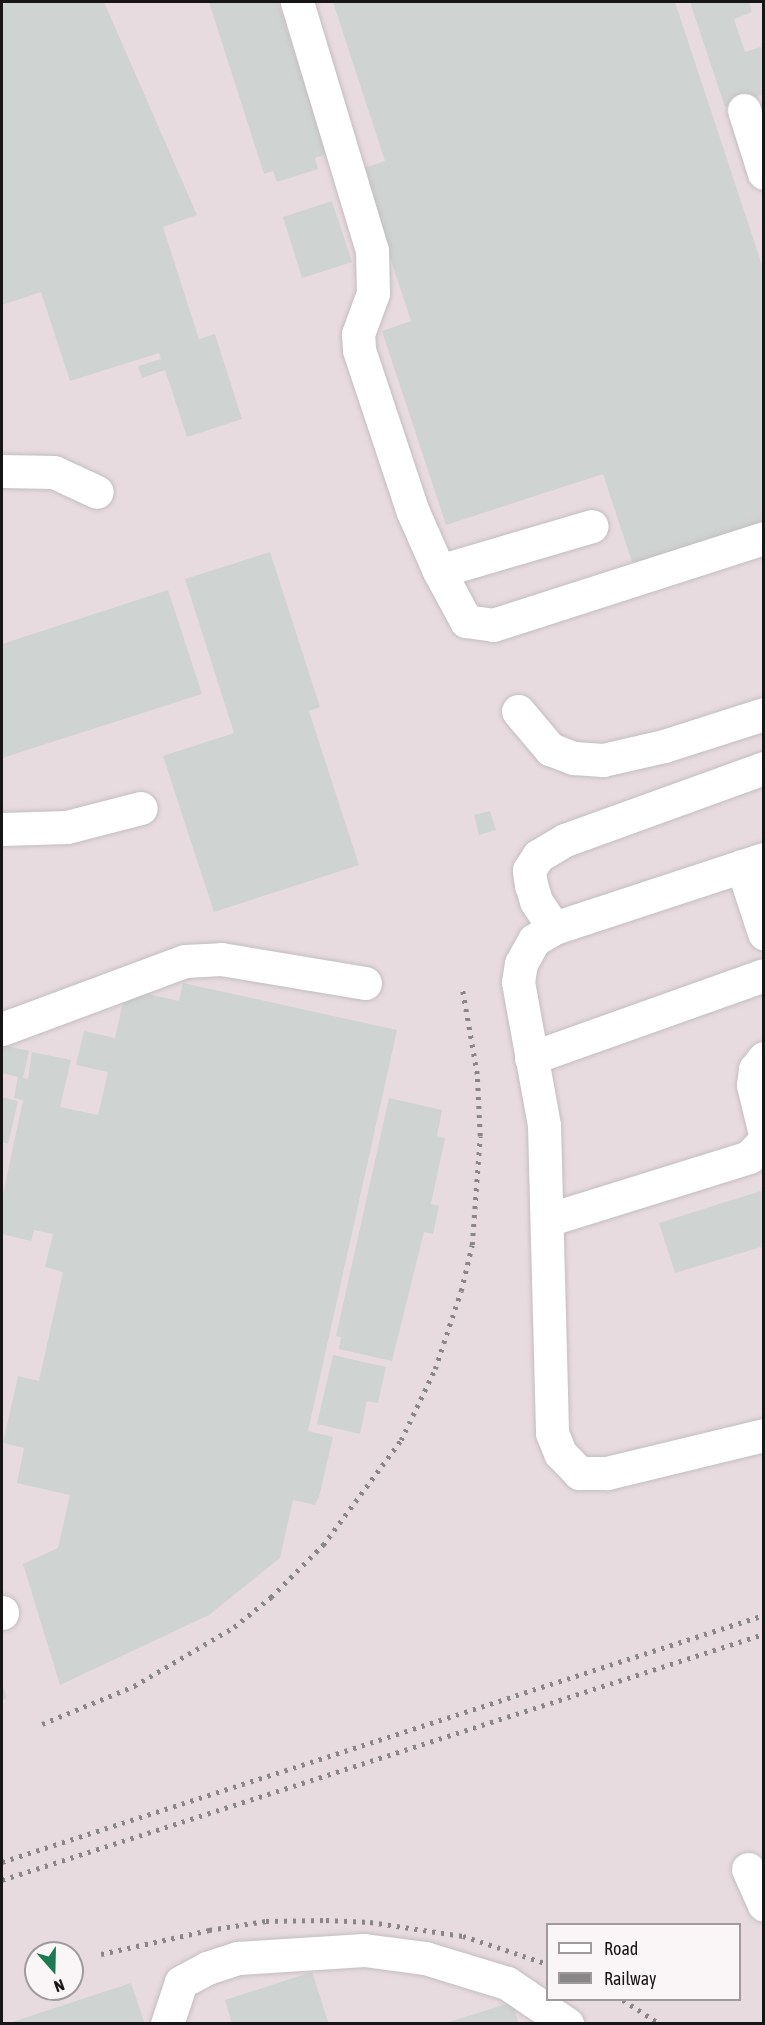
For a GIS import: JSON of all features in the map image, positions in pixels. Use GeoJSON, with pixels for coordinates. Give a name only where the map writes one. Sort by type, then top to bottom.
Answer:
{"type":"FeatureCollection","features":[{"type":"Feature","properties":{"kind":"lane"},"geometry":{"type":"LineString","coordinates":[[297,2],[372,250],[374,293],[358,334],[359,350],[414,512],[439,571],[466,621],[493,625],[764,538]]}},
{"type":"Feature","properties":{"kind":"lane"},"geometry":{"type":"LineString","coordinates":[[744,110],[764,173]]}},
{"type":"Feature","properties":{"kind":"lane"},"geometry":{"type":"LineString","coordinates":[[2,471],[54,472],[97,492]]}},
{"type":"Feature","properties":{"kind":"lane"},"geometry":{"type":"LineString","coordinates":[[439,571],[592,526]]}},
{"type":"Feature","properties":{"kind":"lane"},"geometry":{"type":"LineString","coordinates":[[518,711],[550,749],[574,758],[603,760],[664,746],[764,714]]}},
{"type":"Feature","properties":{"kind":"lane"},"geometry":{"type":"LineString","coordinates":[[554,928],[536,901],[531,885],[529,870],[538,856],[565,840],[764,768]]}},
{"type":"Feature","properties":{"kind":"lane"},"geometry":{"type":"LineString","coordinates":[[2,829],[68,827],[141,808]]}},
{"type":"Feature","properties":{"kind":"lane"},"geometry":{"type":"LineString","coordinates":[[764,933],[753,862],[554,928],[534,940],[521,963],[518,982],[544,1125],[552,1433],[560,1453],[579,1473],[607,1473],[764,1435]]}},
{"type":"Feature","properties":{"kind":"lane"},"geometry":{"type":"LineString","coordinates":[[2,1029],[185,961],[221,959],[364,983]]}},
{"type":"Feature","properties":{"kind":"lane"},"geometry":{"type":"LineString","coordinates":[[531,1058],[764,975]]}},
{"type":"Feature","properties":{"kind":"lane"},"geometry":{"type":"LineString","coordinates":[[764,1058],[755,1069],[753,1085],[764,1131]]}},
{"type":"Feature","properties":{"kind":"lane"},"geometry":{"type":"LineString","coordinates":[[547,1220],[749,1157],[764,1141]]}},
{"type":"Feature","properties":{"kind":"lane"},"geometry":{"type":"LineString","coordinates":[[748,1869],[764,1905]]}},
{"type":"Feature","properties":{"kind":"lane"},"geometry":{"type":"LineString","coordinates":[[167,2024],[181,1982],[207,1968],[250,1957],[364,1950],[425,1958],[507,1983],[567,2024]]}},
{"type":"Feature","properties":{"kind":"shaded area"},"geometry":{"type":"Polygon","coordinates":[[[2,2],[763,2],[763,2023],[2,2024],[2,2]]]}},
{"type":"Feature","properties":{"kind":"building"},"geometry":{"type":"Polygon","coordinates":[[[2,2],[104,2],[197,215],[163,227],[199,339],[215,334],[242,419],[187,437],[165,370],[142,378],[138,366],[161,359],[159,353],[70,381],[41,292],[2,305],[2,2]]]}},
{"type":"Feature","properties":{"kind":"building"},"geometry":{"type":"Polygon","coordinates":[[[209,2],[278,2],[327,154],[315,158],[318,169],[277,182],[273,171],[264,174],[209,2]]]}},
{"type":"Feature","properties":{"kind":"building"},"geometry":{"type":"Polygon","coordinates":[[[333,2],[675,2],[764,271],[764,529],[635,571],[603,474],[446,525],[382,331],[411,321],[361,169],[385,161],[333,2]]]}},
{"type":"Feature","properties":{"kind":"building"},"geometry":{"type":"Polygon","coordinates":[[[690,2],[749,2],[752,12],[734,19],[745,52],[764,46],[764,94],[725,107],[690,2]]]}},
{"type":"Feature","properties":{"kind":"building"},"geometry":{"type":"Polygon","coordinates":[[[332,201],[352,262],[302,278],[283,217],[332,201]]]}},
{"type":"Feature","properties":{"kind":"building"},"geometry":{"type":"Polygon","coordinates":[[[270,552],[320,707],[309,711],[359,865],[214,912],[163,756],[234,733],[185,579],[270,552]]]}},
{"type":"Feature","properties":{"kind":"building"},"geometry":{"type":"Polygon","coordinates":[[[168,590],[202,694],[2,758],[2,644],[168,590]]]}},
{"type":"Feature","properties":{"kind":"building"},"geometry":{"type":"Polygon","coordinates":[[[490,811],[496,830],[479,835],[474,815],[490,811]]]}},
{"type":"Feature","properties":{"kind":"building"},"geometry":{"type":"Polygon","coordinates":[[[183,983],[397,1030],[308,1431],[333,1437],[319,1497],[315,1505],[293,1500],[280,1558],[209,1615],[60,1685],[23,1564],[58,1548],[70,1495],[17,1483],[24,1448],[3,1443],[18,1376],[39,1381],[63,1272],[45,1267],[53,1234],[34,1230],[31,1241],[2,1234],[2,1199],[23,1100],[14,1098],[18,1077],[2,1073],[2,1045],[29,1051],[23,1078],[28,1079],[32,1052],[71,1060],[60,1107],[98,1115],[108,1072],[76,1065],[84,1031],[115,1038],[126,989],[179,1001],[183,983]]]}},
{"type":"Feature","properties":{"kind":"building"},"geometry":{"type":"Polygon","coordinates":[[[2,1097],[18,1101],[8,1144],[2,1142],[2,1097]]]}},
{"type":"Feature","properties":{"kind":"building"},"geometry":{"type":"Polygon","coordinates":[[[389,1098],[442,1110],[437,1136],[445,1138],[431,1204],[439,1206],[433,1234],[424,1232],[392,1361],[339,1349],[341,1337],[336,1336],[389,1098]]]}},
{"type":"Feature","properties":{"kind":"building"},"geometry":{"type":"Polygon","coordinates":[[[764,1190],[764,1246],[675,1273],[659,1223],[764,1190]]]}},
{"type":"Feature","properties":{"kind":"building"},"geometry":{"type":"Polygon","coordinates":[[[333,1355],[386,1367],[378,1403],[367,1401],[360,1434],[317,1424],[333,1355]]]}},
{"type":"Feature","properties":{"kind":"building"},"geometry":{"type":"Polygon","coordinates":[[[2,1683],[7,1698],[2,1700],[2,1683]]]}},
{"type":"Feature","properties":{"kind":"building"},"geometry":{"type":"Polygon","coordinates":[[[312,1972],[329,2024],[232,2024],[225,2000],[312,1972]]]}},
{"type":"Feature","properties":{"kind":"building"},"geometry":{"type":"Polygon","coordinates":[[[131,1983],[145,2024],[9,2024],[76,2001],[84,2001],[84,1998],[131,1983]]]}},
{"type":"Feature","properties":{"kind":"building"},"geometry":{"type":"Polygon","coordinates":[[[512,2002],[519,2024],[446,2024],[446,2023],[512,2002]]]}},
{"type":"Feature","properties":{"kind":"railway"},"geometry":{"type":"LineString","coordinates":[[42,1724],[134,1686],[234,1627],[271,1597],[323,1545],[401,1440],[435,1369],[461,1291],[472,1245],[480,1136],[477,1074],[462,988]]}},
{"type":"Feature","properties":{"kind":"railway"},"geometry":{"type":"LineString","coordinates":[[2,1862],[764,1615]]}},
{"type":"Feature","properties":{"kind":"railway"},"geometry":{"type":"LineString","coordinates":[[2,1880],[764,1634]]}},
{"type":"Feature","properties":{"kind":"railway"},"geometry":{"type":"LineString","coordinates":[[101,1954],[209,1930],[266,1921],[326,1920],[370,1922],[463,1936],[546,1963]]}},
{"type":"Feature","properties":{"kind":"railway"},"geometry":{"type":"LineString","coordinates":[[625,2001],[660,2024]]}}]}
